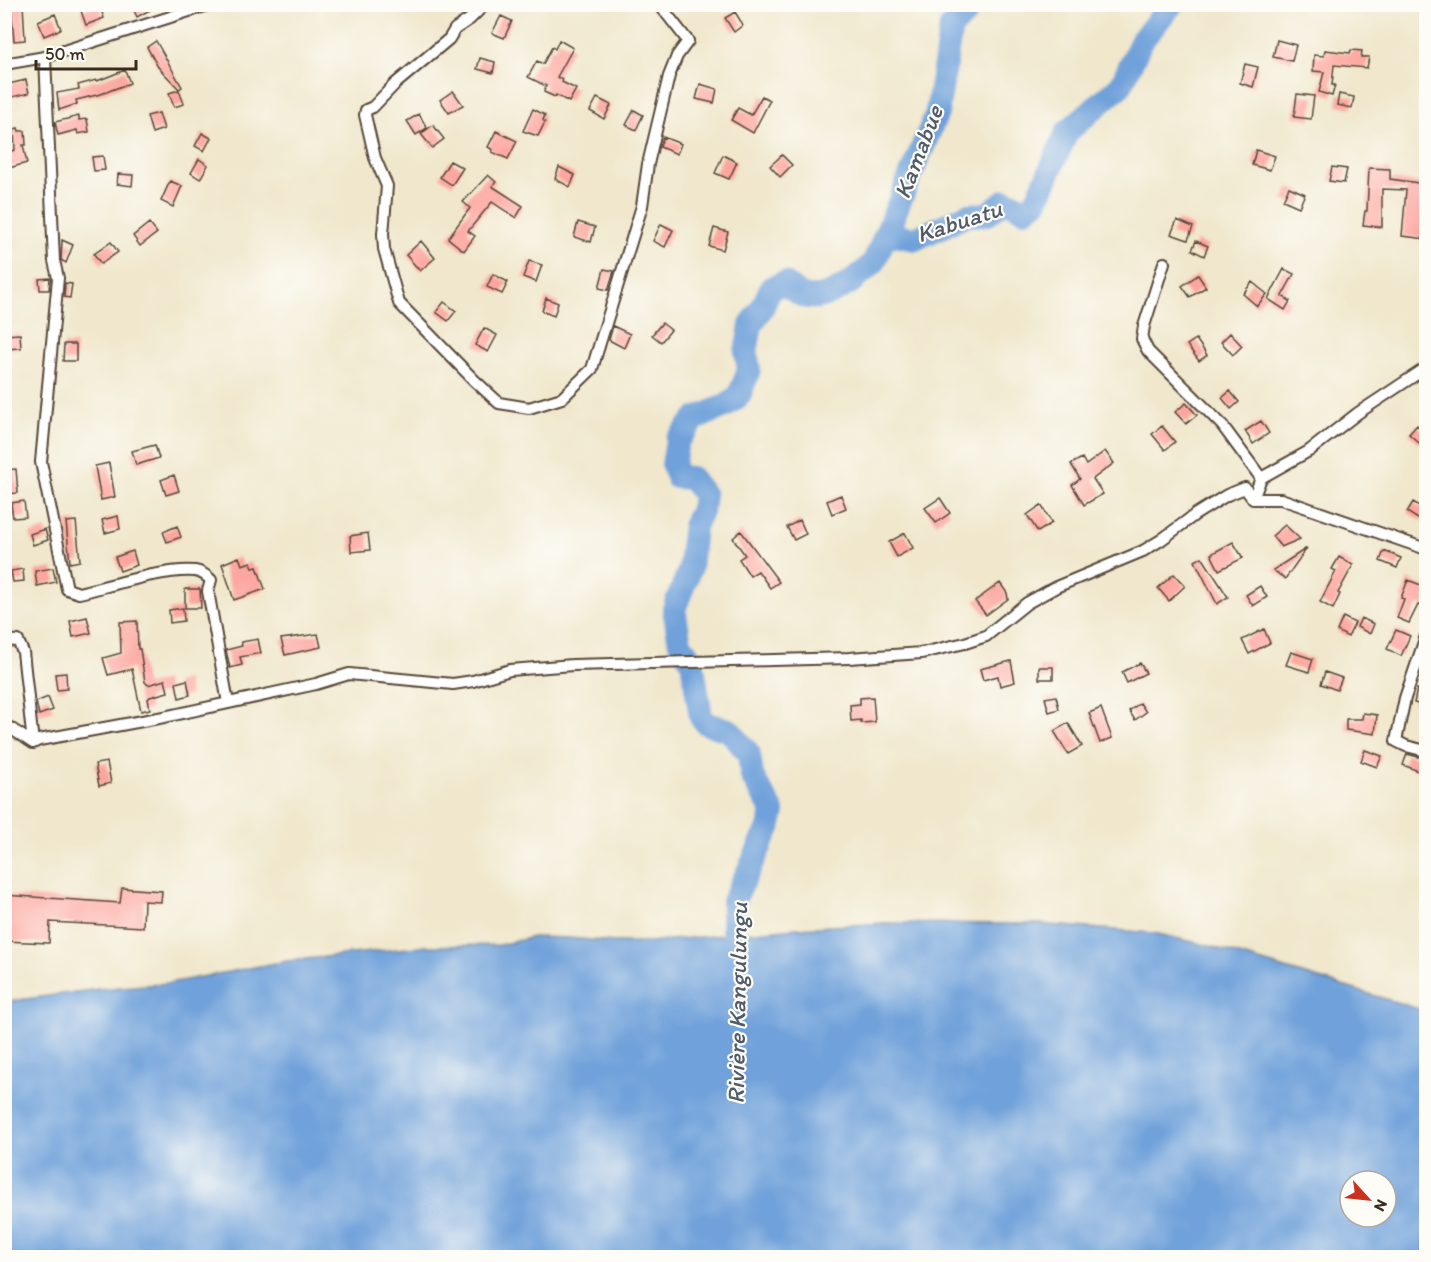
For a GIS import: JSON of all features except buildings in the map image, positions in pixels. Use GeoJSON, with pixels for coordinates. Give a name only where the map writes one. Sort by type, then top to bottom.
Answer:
{"type":"FeatureCollection","features":[{"type":"Feature","properties":{"kind":"street"},"geometry":{"type":"LineString","coordinates":[[4,64],[45,57],[211,4]]}},
{"type":"Feature","properties":{"kind":"street"},"geometry":{"type":"LineString","coordinates":[[485,4],[470,19],[455,29],[449,39],[395,84],[373,107],[366,110],[365,115],[375,158],[387,186],[384,249],[399,303],[499,403],[529,408],[562,398],[592,369],[642,206],[652,146],[669,76],[677,56],[688,41],[659,4]]}},
{"type":"Feature","properties":{"kind":"street"},"geometry":{"type":"LineString","coordinates":[[45,57],[54,261],[58,278],[41,462],[67,589],[79,593],[171,572],[196,571],[206,574],[211,580],[208,591],[228,703]]}},
{"type":"Feature","properties":{"kind":"street"},"geometry":{"type":"LineString","coordinates":[[1164,263],[1144,326],[1143,344],[1222,425],[1261,478]]}},
{"type":"Feature","properties":{"kind":"street"},"geometry":{"type":"LineString","coordinates":[[1253,499],[1261,478],[1309,451],[1358,412],[1426,368]]}},
{"type":"Feature","properties":{"kind":"street"},"geometry":{"type":"LineString","coordinates":[[33,743],[316,684],[349,674],[453,684],[473,681],[510,670],[573,665],[849,658],[922,653],[986,636],[1027,603],[1056,587],[1143,551],[1227,495],[1245,488],[1253,499]]}},
{"type":"Feature","properties":{"kind":"street"},"geometry":{"type":"LineString","coordinates":[[1253,499],[1281,499],[1426,549]]}},
{"type":"Feature","properties":{"kind":"street"},"geometry":{"type":"LineString","coordinates":[[1426,636],[1421,663],[1405,698],[1396,741],[1426,751]]}},
{"type":"Feature","properties":{"kind":"street"},"geometry":{"type":"LineString","coordinates":[[4,640],[18,641],[23,652],[33,743]]}},
{"type":"Feature","properties":{"kind":"street"},"geometry":{"type":"LineString","coordinates":[[4,724],[33,743]]}},
{"type":"Feature","properties":{"kind":"water"},"geometry":{"type":"Polygon","coordinates":[[[885,923],[1037,924],[1154,933],[1206,945],[1426,1011],[1426,1257],[5,1257],[5,1002],[98,989],[169,983],[287,961],[426,946],[499,945],[533,937],[649,942],[797,928],[885,923]]]}},
{"type":"Feature","properties":{"kind":"waterway","name":"Rivière Kangulungu"},"geometry":{"type":"LineString","coordinates":[[734,965],[733,902],[769,828],[773,812],[752,776],[749,754],[729,730],[707,724],[701,717],[692,661],[680,643],[674,609],[690,569],[694,526],[702,509],[704,495],[691,478],[677,477],[673,465],[677,441],[695,419],[725,406],[739,396],[749,370],[746,352],[751,325],[771,288],[784,283],[804,296],[823,296],[842,288],[874,262],[937,113],[951,27],[965,15],[970,4]]}},
{"type":"Feature","properties":{"kind":"waterway","name":"Kabuatu"},"geometry":{"type":"LineString","coordinates":[[886,233],[915,239],[967,215],[988,214],[1004,201],[1025,210],[1036,202],[1067,132],[1121,85],[1142,40],[1172,4]]}},
{"type":"Feature","properties":{"kind":"water label","name":"Kamabue"},"geometry":{"type":"Point","coordinates":[918,152]}}]}
